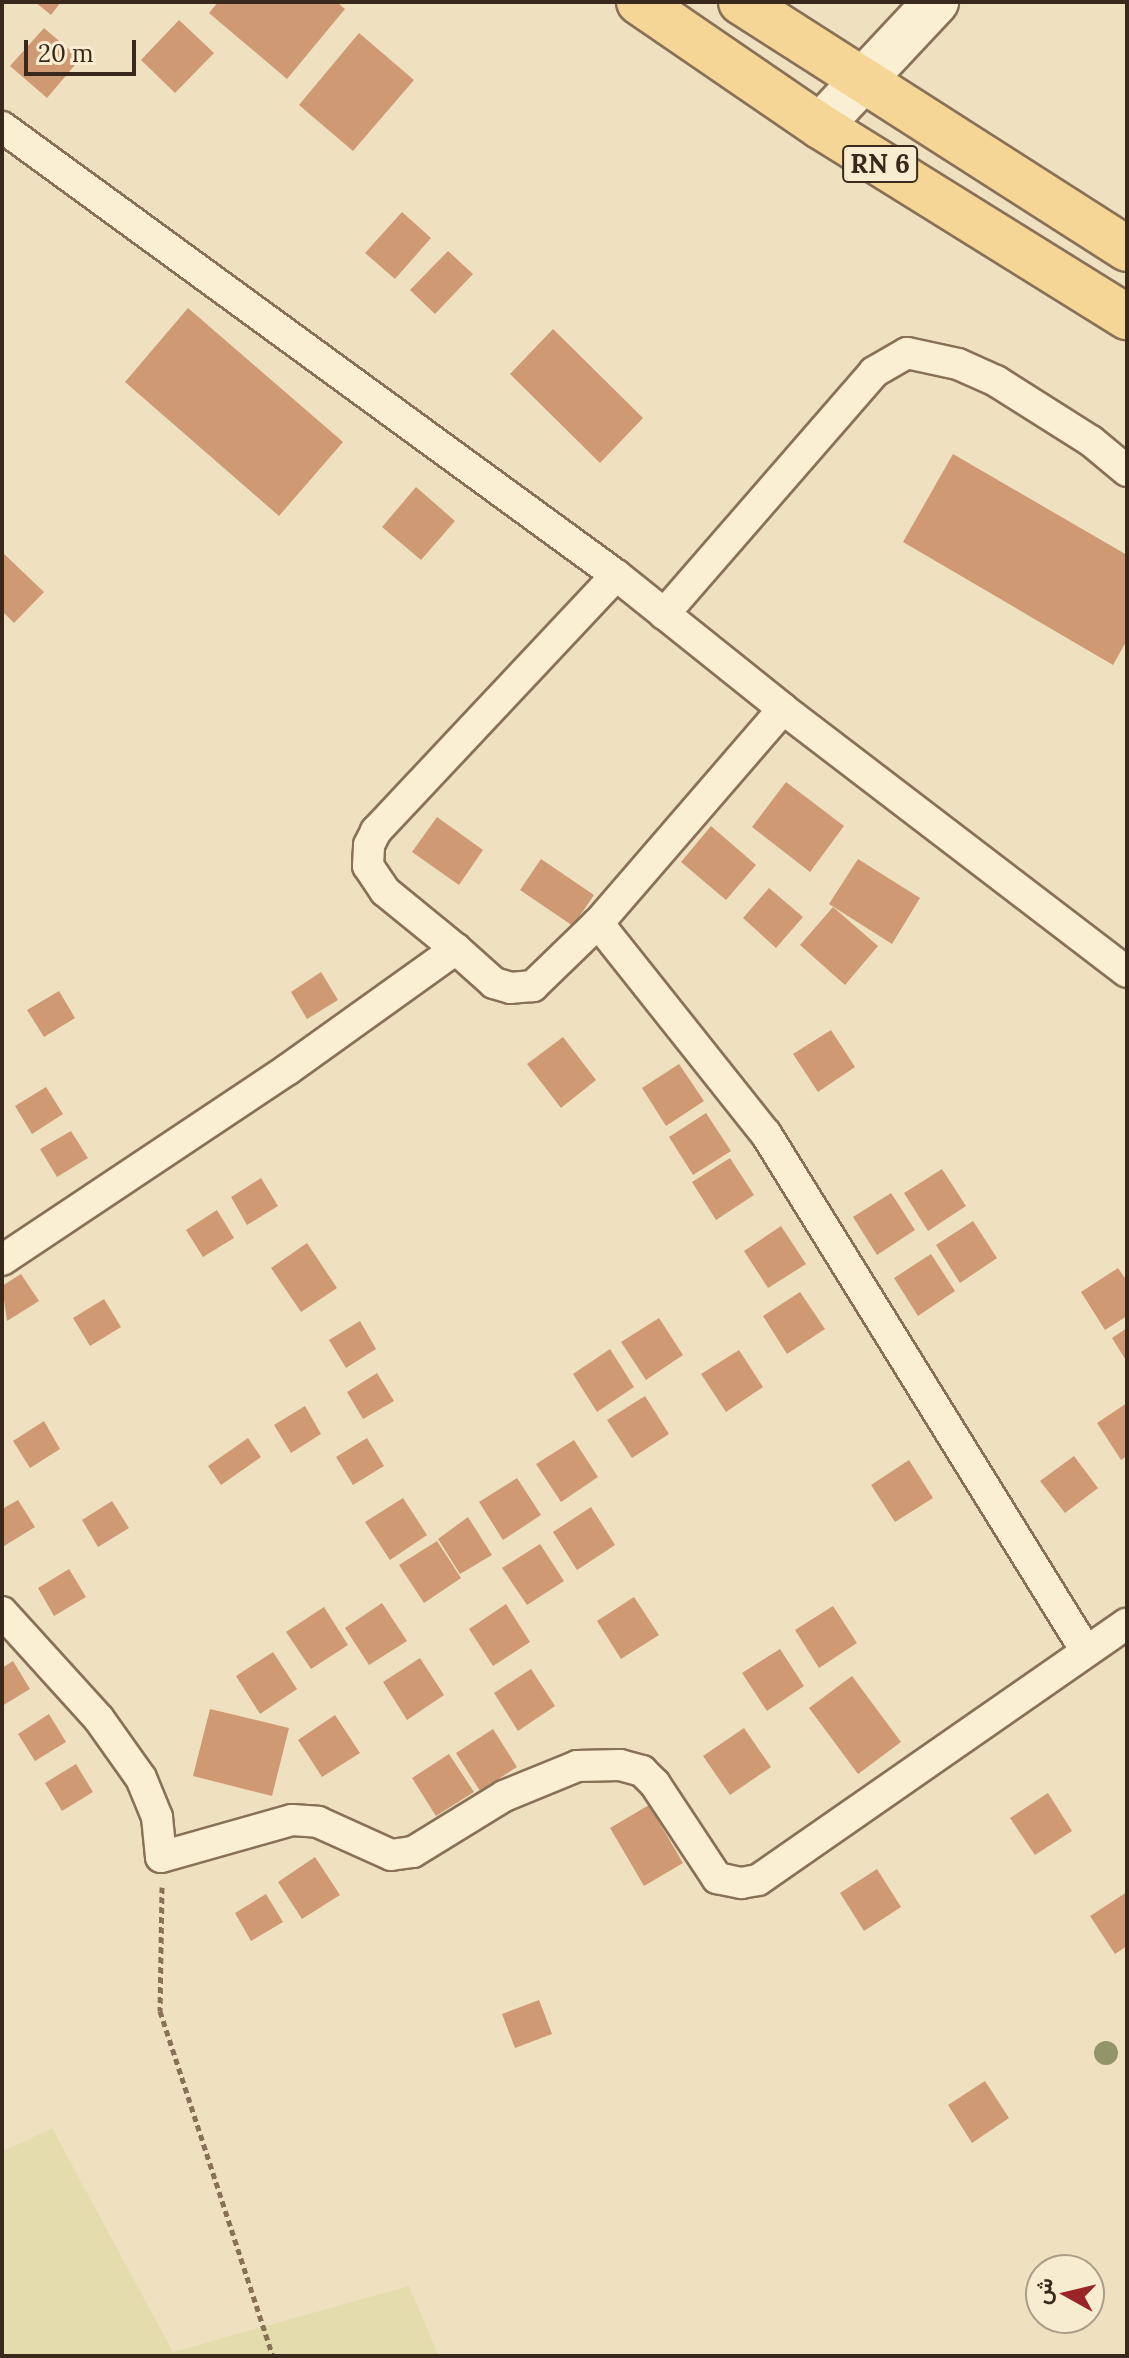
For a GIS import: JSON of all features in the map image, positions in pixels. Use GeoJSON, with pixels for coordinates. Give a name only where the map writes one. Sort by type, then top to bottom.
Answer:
{"type":"FeatureCollection","features":[{"type":"Feature","properties":{"kind":"main road","name":"RN 6"},"geometry":{"type":"LineString","coordinates":[[639,2],[820,126],[1127,317]]}},
{"type":"Feature","properties":{"kind":"main road","name":"RN 6"},"geometry":{"type":"LineString","coordinates":[[741,2],[865,78],[1127,249]]}},
{"type":"Feature","properties":{"kind":"street"},"geometry":{"type":"LineString","coordinates":[[820,126],[936,2]]}},
{"type":"Feature","properties":{"kind":"street"},"geometry":{"type":"LineString","coordinates":[[2,127],[616,575],[783,709],[1127,972]]}},
{"type":"Feature","properties":{"kind":"street"},"geometry":{"type":"LineString","coordinates":[[664,614],[874,372],[907,353],[958,364],[996,381],[1091,441],[1127,471]]}},
{"type":"Feature","properties":{"kind":"street"},"geometry":{"type":"LineString","coordinates":[[616,575],[376,831],[369,845],[368,866],[378,883],[494,983],[524,989],[598,923],[783,709]]}},
{"type":"Feature","properties":{"kind":"street"},"geometry":{"type":"LineString","coordinates":[[598,923],[766,1134],[1086,1651]]}},
{"type":"Feature","properties":{"kind":"street"},"geometry":{"type":"LineString","coordinates":[[2,1260],[287,1070],[456,949]]}},
{"type":"Feature","properties":{"kind":"street"},"geometry":{"type":"LineString","coordinates":[[2,1612],[99,1719],[141,1778],[157,1817],[161,1857],[292,1820],[318,1822],[391,1855],[413,1852],[504,1796],[577,1766],[620,1765],[642,1771],[655,1784],[717,1878],[741,1883],[758,1880],[1127,1624]]}},
{"type":"Feature","properties":{"kind":"path"},"geometry":{"type":"LineString","coordinates":[[161,1857],[160,2011],[273,2356]]}},
{"type":"Feature","properties":{"kind":"shaded area"},"geometry":{"type":"Polygon","coordinates":[[[52,2128],[173,2352],[409,2286],[439,2356],[2,2356],[2,2152],[52,2128]]]}},
{"type":"Feature","properties":{"kind":"building"},"geometry":{"type":"Polygon","coordinates":[[[35,2],[61,2],[51,15],[35,2]]]}},
{"type":"Feature","properties":{"kind":"building"},"geometry":{"type":"Polygon","coordinates":[[[218,2],[337,2],[345,9],[287,79],[209,13],[218,2]]]}},
{"type":"Feature","properties":{"kind":"building"},"geometry":{"type":"Polygon","coordinates":[[[179,20],[214,53],[175,93],[141,60],[179,20]]]}},
{"type":"Feature","properties":{"kind":"building"},"geometry":{"type":"Polygon","coordinates":[[[44,28],[80,59],[47,98],[10,66],[44,28]]]}},
{"type":"Feature","properties":{"kind":"building"},"geometry":{"type":"Polygon","coordinates":[[[359,33],[414,80],[353,151],[299,105],[359,33]]]}},
{"type":"Feature","properties":{"kind":"building"},"geometry":{"type":"Polygon","coordinates":[[[402,212],[431,238],[395,279],[365,253],[402,212]]]}},
{"type":"Feature","properties":{"kind":"building"},"geometry":{"type":"Polygon","coordinates":[[[448,251],[473,274],[435,314],[410,290],[448,251]]]}},
{"type":"Feature","properties":{"kind":"building"},"geometry":{"type":"Polygon","coordinates":[[[188,308],[343,442],[279,516],[125,382],[188,308]]]}},
{"type":"Feature","properties":{"kind":"building"},"geometry":{"type":"Polygon","coordinates":[[[553,329],[643,418],[600,463],[510,374],[553,329]]]}},
{"type":"Feature","properties":{"kind":"building"},"geometry":{"type":"Polygon","coordinates":[[[953,454],[1127,555],[1127,640],[1113,665],[903,542],[953,454]]]}},
{"type":"Feature","properties":{"kind":"building"},"geometry":{"type":"Polygon","coordinates":[[[416,487],[455,521],[421,560],[382,527],[416,487]]]}},
{"type":"Feature","properties":{"kind":"building"},"geometry":{"type":"Polygon","coordinates":[[[2,552],[44,592],[14,623],[2,611],[2,552]]]}},
{"type":"Feature","properties":{"kind":"building"},"geometry":{"type":"Polygon","coordinates":[[[786,782],[844,826],[810,872],[752,827],[786,782]]]}},
{"type":"Feature","properties":{"kind":"building"},"geometry":{"type":"Polygon","coordinates":[[[437,817],[483,850],[459,885],[412,852],[437,817]]]}},
{"type":"Feature","properties":{"kind":"building"},"geometry":{"type":"Polygon","coordinates":[[[711,826],[756,865],[726,900],[681,862],[711,826]]]}},
{"type":"Feature","properties":{"kind":"building"},"geometry":{"type":"Polygon","coordinates":[[[541,859],[594,895],[573,926],[520,890],[541,859]]]}},
{"type":"Feature","properties":{"kind":"building"},"geometry":{"type":"Polygon","coordinates":[[[858,859],[920,898],[892,944],[829,904],[858,859]]]}},
{"type":"Feature","properties":{"kind":"building"},"geometry":{"type":"Polygon","coordinates":[[[769,888],[803,917],[776,948],[743,918],[769,888]]]}},
{"type":"Feature","properties":{"kind":"building"},"geometry":{"type":"Polygon","coordinates":[[[833,907],[878,946],[845,985],[800,945],[833,907]]]}},
{"type":"Feature","properties":{"kind":"building"},"geometry":{"type":"Polygon","coordinates":[[[321,972],[338,1000],[307,1019],[291,992],[321,972]]]}},
{"type":"Feature","properties":{"kind":"building"},"geometry":{"type":"Polygon","coordinates":[[[59,991],[75,1018],[44,1037],[27,1010],[59,991]]]}},
{"type":"Feature","properties":{"kind":"building"},"geometry":{"type":"Polygon","coordinates":[[[831,1030],[855,1067],[818,1092],[793,1054],[831,1030]]]}},
{"type":"Feature","properties":{"kind":"building"},"geometry":{"type":"Polygon","coordinates":[[[563,1037],[596,1080],[561,1108],[527,1064],[563,1037]]]}},
{"type":"Feature","properties":{"kind":"building"},"geometry":{"type":"Polygon","coordinates":[[[679,1064],[704,1101],[666,1126],[642,1088],[679,1064]]]}},
{"type":"Feature","properties":{"kind":"building"},"geometry":{"type":"Polygon","coordinates":[[[46,1087],[63,1114],[32,1134],[15,1106],[46,1087]]]}},
{"type":"Feature","properties":{"kind":"building"},"geometry":{"type":"Polygon","coordinates":[[[706,1113],[731,1151],[693,1175],[669,1137],[706,1113]]]}},
{"type":"Feature","properties":{"kind":"building"},"geometry":{"type":"Polygon","coordinates":[[[71,1131],[88,1158],[57,1177],[40,1149],[71,1131]]]}},
{"type":"Feature","properties":{"kind":"building"},"geometry":{"type":"Polygon","coordinates":[[[730,1158],[754,1195],[716,1220],[692,1182],[730,1158]]]}},
{"type":"Feature","properties":{"kind":"building"},"geometry":{"type":"Polygon","coordinates":[[[942,1169],[966,1206],[928,1231],[904,1193],[942,1169]]]}},
{"type":"Feature","properties":{"kind":"building"},"geometry":{"type":"Polygon","coordinates":[[[261,1178],[278,1206],[247,1225],[231,1197],[261,1178]]]}},
{"type":"Feature","properties":{"kind":"building"},"geometry":{"type":"Polygon","coordinates":[[[891,1193],[915,1230],[877,1255],[853,1217],[891,1193]]]}},
{"type":"Feature","properties":{"kind":"building"},"geometry":{"type":"Polygon","coordinates":[[[217,1210],[234,1238],[203,1257],[186,1230],[217,1210]]]}},
{"type":"Feature","properties":{"kind":"building"},"geometry":{"type":"Polygon","coordinates":[[[973,1221],[997,1258],[960,1283],[936,1245],[973,1221]]]}},
{"type":"Feature","properties":{"kind":"building"},"geometry":{"type":"Polygon","coordinates":[[[781,1226],[806,1264],[768,1288],[744,1251],[781,1226]]]}},
{"type":"Feature","properties":{"kind":"building"},"geometry":{"type":"Polygon","coordinates":[[[307,1243],[337,1288],[301,1312],[271,1268],[307,1243]]]}},
{"type":"Feature","properties":{"kind":"building"},"geometry":{"type":"Polygon","coordinates":[[[931,1254],[955,1291],[918,1316],[894,1278],[931,1254]]]}},
{"type":"Feature","properties":{"kind":"building"},"geometry":{"type":"Polygon","coordinates":[[[1118,1268],[1127,1281],[1127,1316],[1105,1330],[1081,1292],[1118,1268]]]}},
{"type":"Feature","properties":{"kind":"building"},"geometry":{"type":"Polygon","coordinates":[[[21,1274],[39,1301],[7,1321],[2,1286],[21,1274]]]}},
{"type":"Feature","properties":{"kind":"building"},"geometry":{"type":"Polygon","coordinates":[[[800,1292],[825,1329],[787,1354],[763,1316],[800,1292]]]}},
{"type":"Feature","properties":{"kind":"building"},"geometry":{"type":"Polygon","coordinates":[[[104,1299],[121,1327],[90,1346],[73,1318],[104,1299]]]}},
{"type":"Feature","properties":{"kind":"building"},"geometry":{"type":"Polygon","coordinates":[[[659,1318],[683,1355],[646,1380],[621,1342],[659,1318]]]}},
{"type":"Feature","properties":{"kind":"building"},"geometry":{"type":"Polygon","coordinates":[[[360,1321],[376,1349],[346,1368],[329,1340],[360,1321]]]}},
{"type":"Feature","properties":{"kind":"building"},"geometry":{"type":"Polygon","coordinates":[[[1127,1328],[1127,1362],[1112,1338],[1127,1328]]]}},
{"type":"Feature","properties":{"kind":"building"},"geometry":{"type":"Polygon","coordinates":[[[610,1349],[634,1387],[597,1412],[573,1374],[610,1349]]]}},
{"type":"Feature","properties":{"kind":"building"},"geometry":{"type":"Polygon","coordinates":[[[739,1350],[763,1387],[726,1412],[701,1374],[739,1350]]]}},
{"type":"Feature","properties":{"kind":"building"},"geometry":{"type":"Polygon","coordinates":[[[377,1373],[394,1401],[363,1419],[347,1392],[377,1373]]]}},
{"type":"Feature","properties":{"kind":"building"},"geometry":{"type":"Polygon","coordinates":[[[645,1396],[669,1434],[632,1458],[607,1420],[645,1396]]]}},
{"type":"Feature","properties":{"kind":"building"},"geometry":{"type":"Polygon","coordinates":[[[1127,1403],[1127,1456],[1121,1460],[1097,1423],[1127,1403]]]}},
{"type":"Feature","properties":{"kind":"building"},"geometry":{"type":"Polygon","coordinates":[[[305,1406],[321,1434],[291,1453],[274,1425],[305,1406]]]}},
{"type":"Feature","properties":{"kind":"building"},"geometry":{"type":"Polygon","coordinates":[[[44,1421],[60,1449],[30,1468],[13,1441],[44,1421]]]}},
{"type":"Feature","properties":{"kind":"building"},"geometry":{"type":"Polygon","coordinates":[[[248,1438],[261,1457],[221,1485],[208,1466],[248,1438]]]}},
{"type":"Feature","properties":{"kind":"building"},"geometry":{"type":"Polygon","coordinates":[[[367,1438],[384,1466],[353,1485],[336,1457],[367,1438]]]}},
{"type":"Feature","properties":{"kind":"building"},"geometry":{"type":"Polygon","coordinates":[[[574,1440],[598,1477],[561,1502],[536,1464],[574,1440]]]}},
{"type":"Feature","properties":{"kind":"building"},"geometry":{"type":"Polygon","coordinates":[[[1074,1456],[1098,1488],[1065,1513],[1040,1481],[1074,1456]]]}},
{"type":"Feature","properties":{"kind":"building"},"geometry":{"type":"Polygon","coordinates":[[[909,1460],[933,1498],[895,1522],[871,1485],[909,1460]]]}},
{"type":"Feature","properties":{"kind":"building"},"geometry":{"type":"Polygon","coordinates":[[[517,1478],[541,1515],[503,1540],[479,1502],[517,1478]]]}},
{"type":"Feature","properties":{"kind":"building"},"geometry":{"type":"Polygon","coordinates":[[[403,1498],[427,1535],[390,1560],[365,1522],[403,1498]]]}},
{"type":"Feature","properties":{"kind":"building"},"geometry":{"type":"Polygon","coordinates":[[[18,1500],[35,1527],[4,1546],[2,1509],[18,1500]]]}},
{"type":"Feature","properties":{"kind":"building"},"geometry":{"type":"Polygon","coordinates":[[[112,1501],[129,1528],[98,1547],[82,1520],[112,1501]]]}},
{"type":"Feature","properties":{"kind":"building"},"geometry":{"type":"Polygon","coordinates":[[[591,1507],[615,1545],[577,1570],[553,1532],[591,1507]]]}},
{"type":"Feature","properties":{"kind":"building"},"geometry":{"type":"Polygon","coordinates":[[[468,1517],[492,1555],[460,1574],[438,1539],[468,1517]]]}},
{"type":"Feature","properties":{"kind":"building"},"geometry":{"type":"Polygon","coordinates":[[[437,1541],[461,1578],[424,1603],[399,1565],[437,1541]]]}},
{"type":"Feature","properties":{"kind":"building"},"geometry":{"type":"Polygon","coordinates":[[[540,1544],[564,1581],[527,1605],[502,1568],[540,1544]]]}},
{"type":"Feature","properties":{"kind":"building"},"geometry":{"type":"Polygon","coordinates":[[[69,1569],[86,1597],[54,1616],[38,1588],[69,1569]]]}},
{"type":"Feature","properties":{"kind":"building"},"geometry":{"type":"Polygon","coordinates":[[[634,1597],[659,1635],[621,1659],[597,1621],[634,1597]]]}},
{"type":"Feature","properties":{"kind":"building"},"geometry":{"type":"Polygon","coordinates":[[[382,1603],[407,1641],[369,1665],[345,1628],[382,1603]]]}},
{"type":"Feature","properties":{"kind":"building"},"geometry":{"type":"Polygon","coordinates":[[[506,1604],[530,1642],[493,1666],[469,1629],[506,1604]]]}},
{"type":"Feature","properties":{"kind":"building"},"geometry":{"type":"Polygon","coordinates":[[[833,1606],[857,1643],[819,1668],[795,1630],[833,1606]]]}},
{"type":"Feature","properties":{"kind":"building"},"geometry":{"type":"Polygon","coordinates":[[[324,1607],[348,1645],[311,1669],[286,1632],[324,1607]]]}},
{"type":"Feature","properties":{"kind":"building"},"geometry":{"type":"Polygon","coordinates":[[[780,1649],[804,1686],[767,1711],[742,1673],[780,1649]]]}},
{"type":"Feature","properties":{"kind":"building"},"geometry":{"type":"Polygon","coordinates":[[[273,1652],[297,1689],[260,1714],[236,1676],[273,1652]]]}},
{"type":"Feature","properties":{"kind":"building"},"geometry":{"type":"Polygon","coordinates":[[[420,1658],[444,1695],[407,1720],[383,1682],[420,1658]]]}},
{"type":"Feature","properties":{"kind":"building"},"geometry":{"type":"Polygon","coordinates":[[[13,1661],[30,1689],[2,1706],[2,1668],[13,1661]]]}},
{"type":"Feature","properties":{"kind":"building"},"geometry":{"type":"Polygon","coordinates":[[[531,1669],[555,1706],[518,1731],[494,1693],[531,1669]]]}},
{"type":"Feature","properties":{"kind":"building"},"geometry":{"type":"Polygon","coordinates":[[[852,1676],[901,1742],[858,1774],[809,1708],[852,1676]]]}},
{"type":"Feature","properties":{"kind":"building"},"geometry":{"type":"Polygon","coordinates":[[[210,1709],[289,1728],[272,1796],[193,1776],[210,1709]]]}},
{"type":"Feature","properties":{"kind":"building"},"geometry":{"type":"Polygon","coordinates":[[[49,1714],[66,1742],[35,1761],[18,1734],[49,1714]]]}},
{"type":"Feature","properties":{"kind":"building"},"geometry":{"type":"Polygon","coordinates":[[[335,1715],[360,1753],[322,1777],[298,1740],[335,1715]]]}},
{"type":"Feature","properties":{"kind":"building"},"geometry":{"type":"Polygon","coordinates":[[[744,1728],[771,1767],[730,1795],[703,1756],[744,1728]]]}},
{"type":"Feature","properties":{"kind":"building"},"geometry":{"type":"Polygon","coordinates":[[[493,1729],[517,1767],[480,1791],[456,1753],[493,1729]]]}},
{"type":"Feature","properties":{"kind":"building"},"geometry":{"type":"Polygon","coordinates":[[[449,1754],[474,1792],[436,1816],[412,1778],[449,1754]]]}},
{"type":"Feature","properties":{"kind":"building"},"geometry":{"type":"Polygon","coordinates":[[[76,1764],[93,1792],[62,1811],[45,1783],[76,1764]]]}},
{"type":"Feature","properties":{"kind":"building"},"geometry":{"type":"Polygon","coordinates":[[[1048,1793],[1072,1831],[1035,1855],[1010,1818],[1048,1793]]]}},
{"type":"Feature","properties":{"kind":"building"},"geometry":{"type":"Polygon","coordinates":[[[649,1805],[683,1863],[644,1886],[610,1828],[649,1805]]]}},
{"type":"Feature","properties":{"kind":"building"},"geometry":{"type":"Polygon","coordinates":[[[315,1857],[340,1895],[302,1919],[278,1882],[315,1857]]]}},
{"type":"Feature","properties":{"kind":"building"},"geometry":{"type":"Polygon","coordinates":[[[877,1869],[901,1907],[864,1931],[840,1893],[877,1869]]]}},
{"type":"Feature","properties":{"kind":"building"},"geometry":{"type":"Polygon","coordinates":[[[1127,1892],[1127,1946],[1115,1954],[1090,1916],[1127,1892]]]}},
{"type":"Feature","properties":{"kind":"building"},"geometry":{"type":"Polygon","coordinates":[[[266,1894],[283,1922],[251,1941],[235,1913],[266,1894]]]}},
{"type":"Feature","properties":{"kind":"building"},"geometry":{"type":"Polygon","coordinates":[[[539,2000],[552,2034],[515,2048],[502,2014],[539,2000]]]}},
{"type":"Feature","properties":{"kind":"building"},"geometry":{"type":"Polygon","coordinates":[[[985,2081],[1009,2118],[972,2143],[948,2105],[985,2081]]]}}]}
